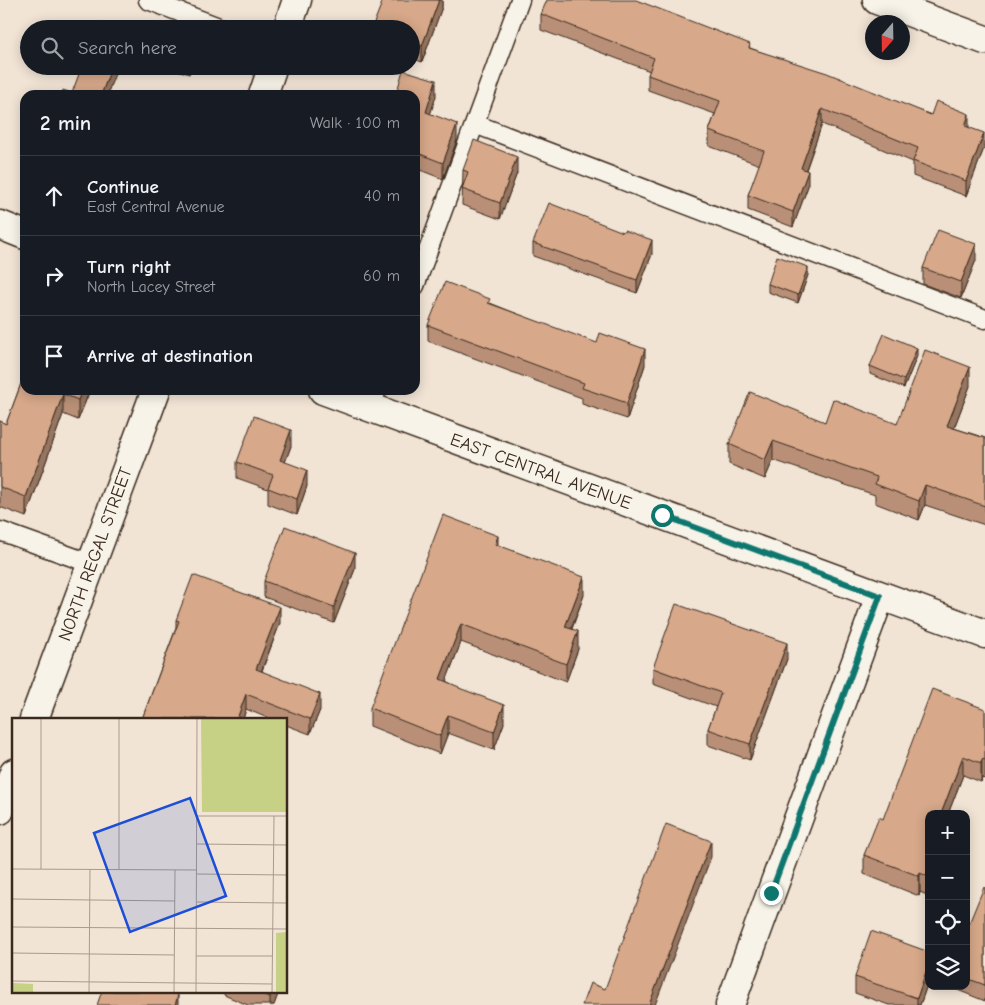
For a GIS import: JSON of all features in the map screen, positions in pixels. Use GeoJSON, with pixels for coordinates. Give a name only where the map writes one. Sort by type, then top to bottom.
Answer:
{"type":"FeatureCollection","features":[{"type":"Feature","properties":{"kind":"street"},"geometry":{"type":"LineString","coordinates":[[290,20],[298,0]]}},
{"type":"Feature","properties":{"kind":"street"},"geometry":{"type":"LineString","coordinates":[[877,0],[985,40]]}},
{"type":"Feature","properties":{"kind":"street"},"geometry":{"type":"LineString","coordinates":[[265,90],[270,75]]}},
{"type":"Feature","properties":{"kind":"street"},"geometry":{"type":"LineString","coordinates":[[0,226],[20,233]]}},
{"type":"Feature","properties":{"kind":"street","name":"NORTH REGAL STREET"},"geometry":{"type":"LineString","coordinates":[[34,718],[154,395]]}},
{"type":"Feature","properties":{"kind":"street","name":"EAST CENTRAL AVENUE"},"geometry":{"type":"LineString","coordinates":[[351,395],[373,399],[880,596],[985,634]]}},
{"type":"Feature","properties":{"kind":"street"},"geometry":{"type":"LineString","coordinates":[[730,1005],[880,596]]}},
{"type":"Feature","properties":{"kind":"street"},"geometry":{"type":"LineString","coordinates":[[0,810],[12,778]]}},
{"type":"Feature","properties":{"kind":"lane"},"geometry":{"type":"LineString","coordinates":[[148,0],[200,20]]}},
{"type":"Feature","properties":{"kind":"lane"},"geometry":{"type":"LineString","coordinates":[[420,272],[520,0]]}},
{"type":"Feature","properties":{"kind":"lane"},"geometry":{"type":"LineString","coordinates":[[475,124],[985,319]]}},
{"type":"Feature","properties":{"kind":"lane"},"geometry":{"type":"LineString","coordinates":[[0,531],[92,564]]}},
{"type":"Feature","properties":{"kind":"building"},"geometry":{"type":"Polygon","coordinates":[[[383,0],[439,0],[422,46],[420,45],[420,20],[375,20],[383,0]]]}},
{"type":"Feature","properties":{"kind":"building"},"geometry":{"type":"Polygon","coordinates":[[[547,0],[636,0],[750,44],[749,48],[827,73],[931,115],[936,101],[969,114],[965,126],[984,133],[966,181],[913,161],[918,148],[822,109],[801,168],[808,171],[793,212],[748,195],[764,151],[709,131],[720,101],[648,75],[654,58],[541,14],[547,0]]]}},
{"type":"Feature","properties":{"kind":"building"},"geometry":{"type":"Polygon","coordinates":[[[79,75],[109,75],[103,90],[73,90],[79,75]]]}},
{"type":"Feature","properties":{"kind":"building"},"geometry":{"type":"Polygon","coordinates":[[[402,75],[420,75],[436,80],[426,112],[457,124],[443,163],[420,154],[420,90],[397,90],[402,75]]]}},
{"type":"Feature","properties":{"kind":"building"},"geometry":{"type":"Polygon","coordinates":[[[474,140],[517,157],[500,203],[462,189],[468,172],[463,170],[474,140]]]}},
{"type":"Feature","properties":{"kind":"building"},"geometry":{"type":"Polygon","coordinates":[[[549,203],[623,232],[624,230],[652,240],[637,280],[533,243],[549,203]]]}},
{"type":"Feature","properties":{"kind":"building"},"geometry":{"type":"Polygon","coordinates":[[[938,230],[976,244],[961,282],[923,268],[938,230]]]}},
{"type":"Feature","properties":{"kind":"building"},"geometry":{"type":"Polygon","coordinates":[[[777,256],[808,267],[798,295],[768,284],[777,256]]]}},
{"type":"Feature","properties":{"kind":"building"},"geometry":{"type":"Polygon","coordinates":[[[445,282],[490,299],[488,303],[597,343],[600,333],[645,349],[627,403],[582,388],[584,383],[428,325],[445,282]]]}},
{"type":"Feature","properties":{"kind":"building"},"geometry":{"type":"Polygon","coordinates":[[[884,334],[917,348],[904,380],[870,366],[884,334]]]}},
{"type":"Feature","properties":{"kind":"building"},"geometry":{"type":"Polygon","coordinates":[[[925,350],[970,367],[947,426],[985,438],[985,506],[925,485],[919,501],[875,484],[877,477],[773,441],[765,460],[729,444],[750,392],[825,422],[833,399],[897,424],[925,350]]]}},
{"type":"Feature","properties":{"kind":"building"},"geometry":{"type":"Polygon","coordinates":[[[20,386],[20,395],[63,395],[26,497],[0,487],[0,421],[6,424],[20,386]]]}},
{"type":"Feature","properties":{"kind":"building"},"geometry":{"type":"Polygon","coordinates":[[[66,395],[80,395],[78,400],[66,395]]]}},
{"type":"Feature","properties":{"kind":"building"},"geometry":{"type":"Polygon","coordinates":[[[254,416],[291,430],[280,460],[307,470],[297,499],[268,488],[273,475],[237,462],[254,416]]]}},
{"type":"Feature","properties":{"kind":"building"},"geometry":{"type":"Polygon","coordinates":[[[443,515],[498,536],[495,544],[584,577],[565,627],[578,631],[566,664],[461,624],[440,679],[504,705],[494,732],[448,715],[440,736],[370,708],[443,515]]]}},
{"type":"Feature","properties":{"kind":"building"},"geometry":{"type":"Polygon","coordinates":[[[285,526],[355,553],[334,607],[264,581],[285,526]]]}},
{"type":"Feature","properties":{"kind":"building"},"geometry":{"type":"Polygon","coordinates":[[[193,575],[280,607],[256,669],[320,694],[310,719],[246,694],[237,718],[142,718],[179,621],[176,620],[193,575]]]}},
{"type":"Feature","properties":{"kind":"building"},"geometry":{"type":"Polygon","coordinates":[[[676,604],[787,643],[750,744],[708,729],[721,693],[653,668],[676,604]]]}},
{"type":"Feature","properties":{"kind":"building"},"geometry":{"type":"Polygon","coordinates":[[[932,689],[985,709],[985,760],[982,759],[981,763],[963,756],[943,810],[925,810],[925,875],[920,873],[919,876],[864,855],[879,817],[883,819],[932,689]]]}},
{"type":"Feature","properties":{"kind":"building"},"geometry":{"type":"Polygon","coordinates":[[[666,824],[711,841],[649,1005],[582,1005],[590,983],[605,989],[666,824]]]}},
{"type":"Feature","properties":{"kind":"building"},"geometry":{"type":"Polygon","coordinates":[[[984,887],[985,985],[970,979],[970,921],[984,887]]]}},
{"type":"Feature","properties":{"kind":"building"},"geometry":{"type":"Polygon","coordinates":[[[871,931],[925,951],[925,975],[917,998],[855,977],[871,931]]]}},
{"type":"Feature","properties":{"kind":"building"},"geometry":{"type":"Polygon","coordinates":[[[102,992],[171,992],[178,995],[175,1005],[97,1005],[102,992]]]}},
{"type":"Feature","properties":{"kind":"building"},"geometry":{"type":"Polygon","coordinates":[[[257,992],[272,992],[270,997],[257,992]]]}},
{"type":"Feature","properties":{"kind":"route"},"geometry":{"type":"LineString","coordinates":[[662,515],[880,596],[771,893]]}}]}
